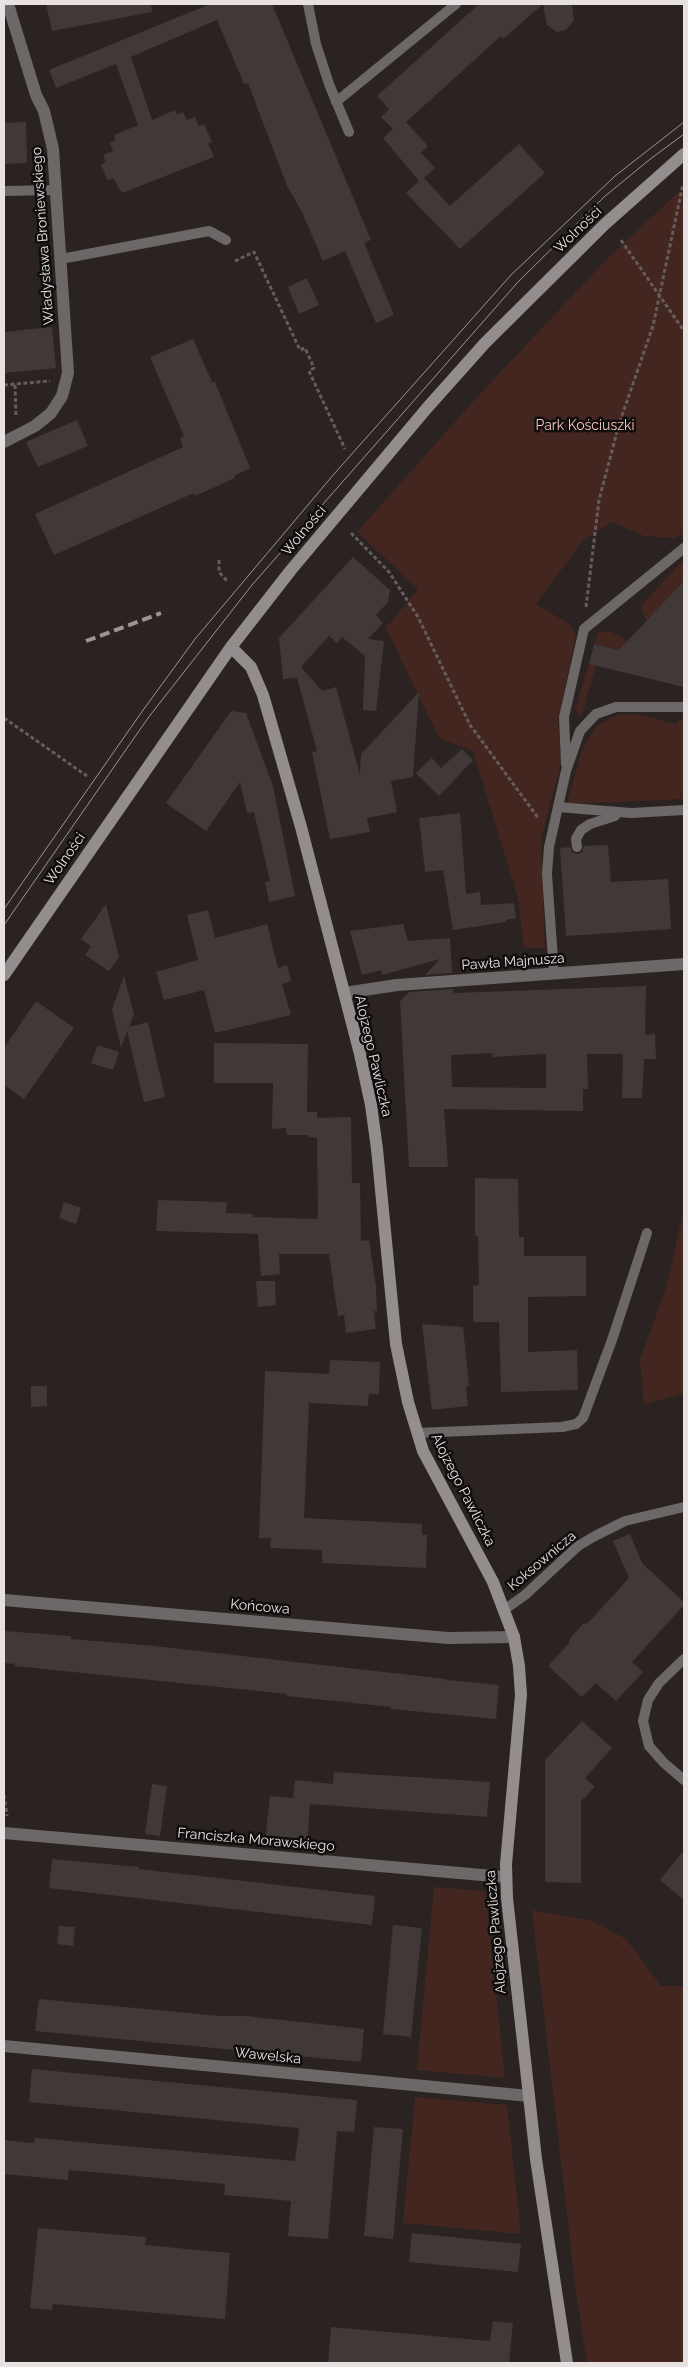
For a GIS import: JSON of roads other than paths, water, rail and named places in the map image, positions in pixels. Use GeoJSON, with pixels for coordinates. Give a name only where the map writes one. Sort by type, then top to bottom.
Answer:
{"type":"FeatureCollection","features":[{"type":"Feature","properties":{"kind":"street","name":"Władysława Broniewskiego"},"geometry":{"type":"LineString","coordinates":[[4,442],[35,426],[51,413],[62,396],[68,373],[53,149],[44,111],[36,94],[8,4]]}},
{"type":"Feature","properties":{"kind":"street","name":"Wolności"},"geometry":{"type":"LineString","coordinates":[[4,975],[231,647],[291,570],[427,408],[485,343],[605,224],[684,154]]}},
{"type":"Feature","properties":{"kind":"street","name":"Alojzego Pawliczka"},"geometry":{"type":"LineString","coordinates":[[231,647],[251,667],[263,695],[301,826],[371,1105],[396,1344],[408,1402],[423,1451],[493,1582],[514,1637],[519,1666],[520,1695],[505,1877],[528,2096],[567,2363]]}},
{"type":"Feature","properties":{"kind":"street","name":"Pawła Majnusza"},"geometry":{"type":"LineString","coordinates":[[344,992],[397,985],[684,964]]}},
{"type":"Feature","properties":{"kind":"street","name":"Końcowa"},"geometry":{"type":"LineString","coordinates":[[4,1600],[448,1638],[514,1637]]}},
{"type":"Feature","properties":{"kind":"street","name":"Franciszka Morawskiego"},"geometry":{"type":"LineString","coordinates":[[4,1833],[505,1877]]}},
{"type":"Feature","properties":{"kind":"street","name":"Wawelska"},"geometry":{"type":"LineString","coordinates":[[4,2046],[528,2096]]}},
{"type":"Feature","properties":{"kind":"lane"},"geometry":{"type":"LineString","coordinates":[[308,4],[316,44],[336,102],[349,132]]}},
{"type":"Feature","properties":{"kind":"lane"},"geometry":{"type":"LineString","coordinates":[[336,102],[456,4]]}},
{"type":"Feature","properties":{"kind":"lane"},"geometry":{"type":"LineString","coordinates":[[4,191],[56,190]]}},
{"type":"Feature","properties":{"kind":"lane"},"geometry":{"type":"LineString","coordinates":[[60,259],[209,231],[226,240]]}},
{"type":"Feature","properties":{"kind":"lane"},"geometry":{"type":"LineString","coordinates":[[566,771],[564,717],[584,630],[684,548]]}},
{"type":"Feature","properties":{"kind":"lane"},"geometry":{"type":"LineString","coordinates":[[554,974],[548,874],[552,837],[566,771],[580,731],[596,714],[616,707],[683,707]]}},
{"type":"Feature","properties":{"kind":"lane"},"geometry":{"type":"LineString","coordinates":[[558,807],[631,813],[684,810]]}},
{"type":"Feature","properties":{"kind":"lane"},"geometry":{"type":"LineString","coordinates":[[577,847],[576,839],[581,830],[590,824],[631,813]]}},
{"type":"Feature","properties":{"kind":"lane"},"geometry":{"type":"LineString","coordinates":[[418,1433],[562,1427],[576,1424],[583,1418],[612,1340],[647,1233]]}},
{"type":"Feature","properties":{"kind":"lane","name":"Koksownicza"},"geometry":{"type":"LineString","coordinates":[[504,1610],[525,1595],[578,1546],[595,1536],[625,1521],[684,1507]]}},
{"type":"Feature","properties":{"kind":"lane"},"geometry":{"type":"LineString","coordinates":[[684,1659],[659,1683],[648,1700],[643,1721],[649,1746],[664,1763],[684,1780]]}},
{"type":"Feature","properties":{"kind":"tram line"},"geometry":{"type":"LineString","coordinates":[[4,909],[195,639],[334,474],[511,275],[615,176],[684,122]]}},
{"type":"Feature","properties":{"kind":"tram line"},"geometry":{"type":"LineString","coordinates":[[4,925],[148,718],[252,585],[518,282],[604,197],[684,134]]}},
{"type":"Feature","properties":{"kind":"railway"},"geometry":{"type":"LineString","coordinates":[[86,641],[161,613]]}},
{"type":"Feature","properties":{"kind":"park label","name":"Park Kościuszki"},"geometry":{"type":"Point","coordinates":[585,426]}}]}
